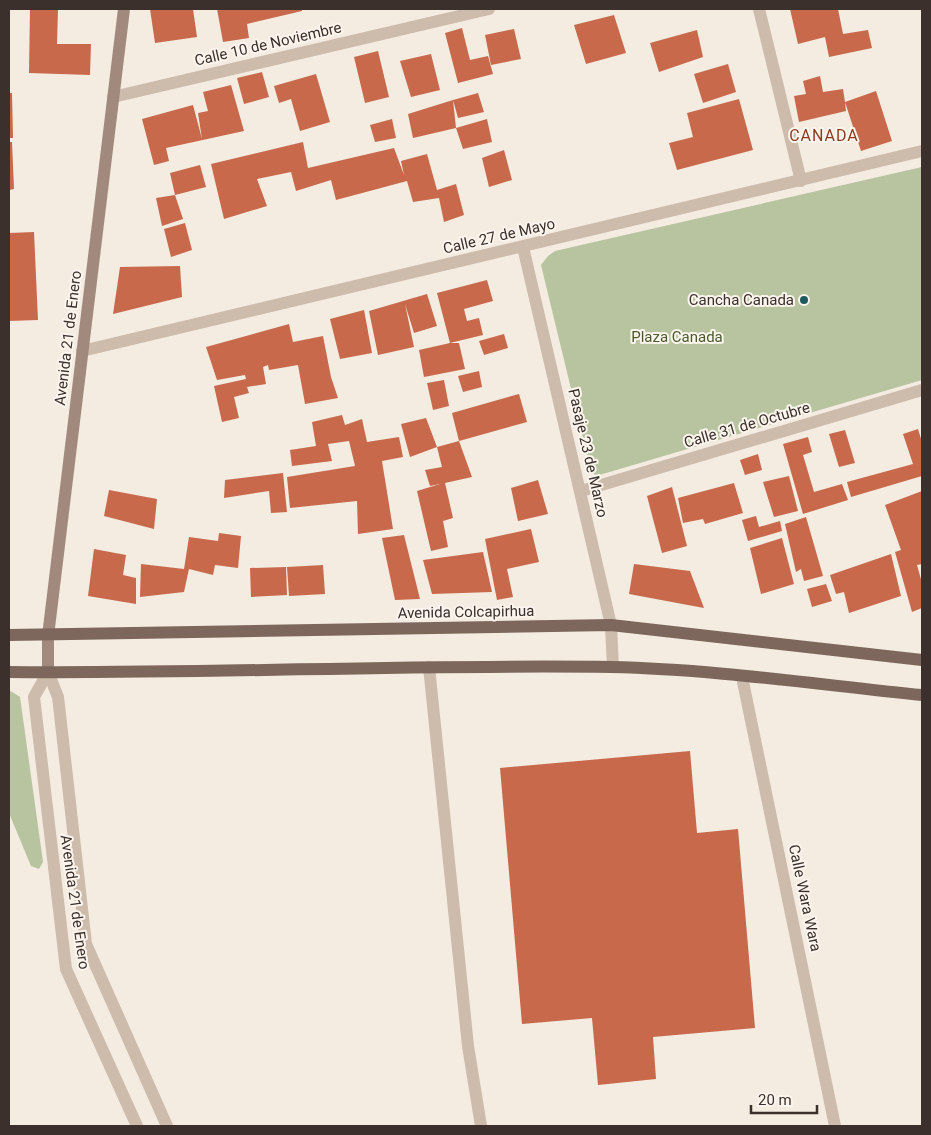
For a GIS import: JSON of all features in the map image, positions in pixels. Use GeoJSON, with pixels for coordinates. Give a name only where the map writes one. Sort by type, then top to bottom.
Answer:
{"type":"FeatureCollection","features":[{"type":"Feature","properties":{"kind":"main road","name":"Avenida 21 de Enero"},"geometry":{"type":"LineString","coordinates":[[48,672],[48,636],[124,9]]}},
{"type":"Feature","properties":{"kind":"main road","name":"Avenida Colcapirhua"},"geometry":{"type":"LineString","coordinates":[[9,635],[48,636],[611,625],[922,660]]}},
{"type":"Feature","properties":{"kind":"main road"},"geometry":{"type":"LineString","coordinates":[[9,672],[429,667],[614,667],[742,677],[922,695]]}},
{"type":"Feature","properties":{"kind":"street","name":"Calle 10 de Noviembre"},"geometry":{"type":"LineString","coordinates":[[113,97],[489,9]]}},
{"type":"Feature","properties":{"kind":"street"},"geometry":{"type":"LineString","coordinates":[[759,9],[801,181]]}},
{"type":"Feature","properties":{"kind":"street","name":"Calle 27 de Mayo"},"geometry":{"type":"LineString","coordinates":[[82,351],[922,151]]}},
{"type":"Feature","properties":{"kind":"street","name":"Pasaje 23 de Marzo"},"geometry":{"type":"LineString","coordinates":[[522,247],[581,491],[611,625],[614,667]]}},
{"type":"Feature","properties":{"kind":"street","name":"Calle 31 de Octubre"},"geometry":{"type":"LineString","coordinates":[[581,491],[922,391]]}},
{"type":"Feature","properties":{"kind":"street"},"geometry":{"type":"LineString","coordinates":[[429,667],[468,1046],[482,1126]]}},
{"type":"Feature","properties":{"kind":"street","name":"Avenida 21 de Enero"},"geometry":{"type":"LineString","coordinates":[[48,672],[34,697],[66,969],[137,1126]]}},
{"type":"Feature","properties":{"kind":"street","name":"Avenida 21 de Enero"},"geometry":{"type":"LineString","coordinates":[[48,672],[58,697],[86,944],[167,1126]]}},
{"type":"Feature","properties":{"kind":"street","name":"Calle Wara Wara"},"geometry":{"type":"LineString","coordinates":[[742,677],[836,1126]]}},
{"type":"Feature","properties":{"kind":"green space","name":"Plaza Canada"},"geometry":{"type":"Polygon","coordinates":[[[922,167],[922,380],[596,476],[591,471],[541,265],[548,256],[555,251],[922,167]]]}},
{"type":"Feature","properties":{"kind":"green space"},"geometry":{"type":"Polygon","coordinates":[[[9,690],[20,697],[43,862],[39,869],[31,866],[9,813],[9,690]]]}},
{"type":"Feature","properties":{"kind":"building"},"geometry":{"type":"Polygon","coordinates":[[[30,9],[58,9],[57,44],[91,44],[90,75],[29,73],[30,9]]]}},
{"type":"Feature","properties":{"kind":"building"},"geometry":{"type":"Polygon","coordinates":[[[150,9],[193,9],[197,37],[155,43],[150,9]]]}},
{"type":"Feature","properties":{"kind":"building"},"geometry":{"type":"Polygon","coordinates":[[[217,9],[302,9],[302,11],[247,24],[249,38],[223,42],[217,9]]]}},
{"type":"Feature","properties":{"kind":"building"},"geometry":{"type":"Polygon","coordinates":[[[790,9],[838,9],[843,34],[868,30],[872,48],[829,57],[825,37],[798,44],[790,9]]]}},
{"type":"Feature","properties":{"kind":"building"},"geometry":{"type":"Polygon","coordinates":[[[614,15],[626,53],[586,64],[574,25],[614,15]]]}},
{"type":"Feature","properties":{"kind":"building"},"geometry":{"type":"Polygon","coordinates":[[[462,28],[470,60],[488,56],[493,74],[458,83],[445,33],[462,28]]]}},
{"type":"Feature","properties":{"kind":"building"},"geometry":{"type":"Polygon","coordinates":[[[514,29],[521,59],[491,65],[485,35],[514,29]]]}},
{"type":"Feature","properties":{"kind":"building"},"geometry":{"type":"Polygon","coordinates":[[[697,30],[703,57],[659,72],[650,43],[697,30]]]}},
{"type":"Feature","properties":{"kind":"building"},"geometry":{"type":"Polygon","coordinates":[[[378,51],[389,97],[365,103],[354,57],[378,51]]]}},
{"type":"Feature","properties":{"kind":"building"},"geometry":{"type":"Polygon","coordinates":[[[431,54],[440,90],[411,97],[400,61],[431,54]]]}},
{"type":"Feature","properties":{"kind":"building"},"geometry":{"type":"Polygon","coordinates":[[[728,64],[736,92],[703,103],[694,74],[728,64]]]}},
{"type":"Feature","properties":{"kind":"building"},"geometry":{"type":"Polygon","coordinates":[[[262,72],[269,97],[244,104],[237,78],[262,72]]]}},
{"type":"Feature","properties":{"kind":"building"},"geometry":{"type":"Polygon","coordinates":[[[316,74],[330,122],[300,131],[291,99],[279,103],[274,86],[316,74]]]}},
{"type":"Feature","properties":{"kind":"building"},"geometry":{"type":"Polygon","coordinates":[[[820,76],[823,92],[843,89],[846,111],[799,122],[794,96],[806,94],[803,81],[820,76]]]}},
{"type":"Feature","properties":{"kind":"building"},"geometry":{"type":"Polygon","coordinates":[[[231,85],[244,131],[166,148],[169,161],[154,165],[142,119],[193,105],[202,139],[198,113],[208,111],[203,92],[231,85]]]}},
{"type":"Feature","properties":{"kind":"building"},"geometry":{"type":"Polygon","coordinates":[[[876,91],[892,141],[861,151],[845,102],[876,91]]]}},
{"type":"Feature","properties":{"kind":"building"},"geometry":{"type":"Polygon","coordinates":[[[9,93],[12,93],[13,138],[9,138],[9,93]]]}},
{"type":"Feature","properties":{"kind":"building"},"geometry":{"type":"Polygon","coordinates":[[[478,93],[484,112],[458,118],[453,100],[478,93]]]}},
{"type":"Feature","properties":{"kind":"building"},"geometry":{"type":"Polygon","coordinates":[[[739,99],[753,150],[677,170],[669,143],[693,137],[687,113],[739,99]]]}},
{"type":"Feature","properties":{"kind":"building"},"geometry":{"type":"Polygon","coordinates":[[[453,100],[456,128],[413,138],[408,114],[453,100]]]}},
{"type":"Feature","properties":{"kind":"building"},"geometry":{"type":"Polygon","coordinates":[[[392,119],[396,138],[375,142],[370,125],[392,119]]]}},
{"type":"Feature","properties":{"kind":"building"},"geometry":{"type":"Polygon","coordinates":[[[487,119],[492,142],[463,149],[456,128],[487,119]]]}},
{"type":"Feature","properties":{"kind":"building"},"geometry":{"type":"Polygon","coordinates":[[[9,142],[12,142],[14,189],[9,190],[9,142]]]}},
{"type":"Feature","properties":{"kind":"building"},"geometry":{"type":"Polygon","coordinates":[[[303,142],[308,168],[394,148],[404,175],[401,161],[427,154],[437,190],[456,184],[464,215],[444,222],[439,198],[413,202],[407,181],[336,200],[331,180],[296,191],[291,172],[257,179],[267,206],[224,219],[211,164],[303,142]]]}},
{"type":"Feature","properties":{"kind":"building"},"geometry":{"type":"Polygon","coordinates":[[[504,150],[512,180],[489,187],[482,158],[504,150]]]}},
{"type":"Feature","properties":{"kind":"building"},"geometry":{"type":"Polygon","coordinates":[[[200,165],[206,187],[175,195],[170,173],[200,165]]]}},
{"type":"Feature","properties":{"kind":"building"},"geometry":{"type":"Polygon","coordinates":[[[175,195],[183,219],[162,226],[156,198],[175,195]]]}},
{"type":"Feature","properties":{"kind":"building"},"geometry":{"type":"Polygon","coordinates":[[[185,223],[192,250],[171,257],[164,229],[185,223]]]}},
{"type":"Feature","properties":{"kind":"building"},"geometry":{"type":"Polygon","coordinates":[[[34,232],[38,320],[9,321],[9,233],[34,232]]]}},
{"type":"Feature","properties":{"kind":"building"},"geometry":{"type":"Polygon","coordinates":[[[180,266],[182,297],[113,314],[120,267],[180,266]]]}},
{"type":"Feature","properties":{"kind":"building"},"geometry":{"type":"Polygon","coordinates":[[[487,280],[493,301],[464,309],[467,321],[479,318],[483,335],[450,343],[437,293],[487,280]]]}},
{"type":"Feature","properties":{"kind":"building"},"geometry":{"type":"Polygon","coordinates":[[[427,294],[437,326],[414,333],[405,304],[414,347],[378,355],[369,311],[427,294]]]}},
{"type":"Feature","properties":{"kind":"building"},"geometry":{"type":"Polygon","coordinates":[[[364,310],[372,353],[340,359],[330,319],[364,310]]]}},
{"type":"Feature","properties":{"kind":"building"},"geometry":{"type":"Polygon","coordinates":[[[289,324],[293,342],[323,336],[331,377],[338,398],[305,404],[298,365],[269,370],[268,365],[263,367],[266,384],[247,387],[249,393],[234,397],[239,418],[222,422],[214,386],[246,379],[245,375],[217,380],[206,347],[289,324]]]}},
{"type":"Feature","properties":{"kind":"building"},"geometry":{"type":"Polygon","coordinates":[[[504,334],[508,348],[484,355],[479,341],[504,334]]]}},
{"type":"Feature","properties":{"kind":"building"},"geometry":{"type":"Polygon","coordinates":[[[450,343],[459,343],[465,369],[424,377],[419,350],[450,343]]]}},
{"type":"Feature","properties":{"kind":"building"},"geometry":{"type":"Polygon","coordinates":[[[479,371],[482,387],[463,392],[458,376],[479,371]]]}},
{"type":"Feature","properties":{"kind":"building"},"geometry":{"type":"Polygon","coordinates":[[[444,380],[449,406],[433,410],[427,383],[444,380]]]}},
{"type":"Feature","properties":{"kind":"building"},"geometry":{"type":"Polygon","coordinates":[[[519,394],[527,422],[459,441],[452,413],[519,394]]]}},
{"type":"Feature","properties":{"kind":"building"},"geometry":{"type":"Polygon","coordinates":[[[342,415],[345,425],[362,419],[367,442],[399,437],[403,457],[382,461],[393,529],[358,534],[357,501],[290,508],[287,477],[355,466],[349,441],[328,444],[332,461],[292,466],[290,450],[316,446],[312,422],[342,415]]]}},
{"type":"Feature","properties":{"kind":"building"},"geometry":{"type":"Polygon","coordinates":[[[426,418],[437,447],[410,457],[401,424],[426,418]]]}},
{"type":"Feature","properties":{"kind":"building"},"geometry":{"type":"Polygon","coordinates":[[[918,429],[922,442],[922,476],[851,497],[847,482],[913,464],[903,434],[918,429]]]}},
{"type":"Feature","properties":{"kind":"building"},"geometry":{"type":"Polygon","coordinates":[[[845,430],[855,463],[839,467],[829,434],[845,430]]]}},
{"type":"Feature","properties":{"kind":"building"},"geometry":{"type":"Polygon","coordinates":[[[808,437],[812,452],[803,455],[814,492],[842,484],[848,500],[803,514],[783,444],[808,437]]]}},
{"type":"Feature","properties":{"kind":"building"},"geometry":{"type":"Polygon","coordinates":[[[459,441],[472,477],[445,483],[453,518],[443,521],[448,547],[431,551],[417,491],[440,484],[430,486],[425,470],[442,467],[437,447],[459,441]]]}},
{"type":"Feature","properties":{"kind":"building"},"geometry":{"type":"Polygon","coordinates":[[[758,454],[762,470],[745,475],[740,460],[758,454]]]}},
{"type":"Feature","properties":{"kind":"building"},"geometry":{"type":"Polygon","coordinates":[[[283,473],[287,512],[271,513],[269,491],[224,498],[225,480],[283,473]]]}},
{"type":"Feature","properties":{"kind":"building"},"geometry":{"type":"Polygon","coordinates":[[[789,476],[798,511],[774,517],[763,482],[789,476]]]}},
{"type":"Feature","properties":{"kind":"building"},"geometry":{"type":"Polygon","coordinates":[[[538,480],[548,514],[518,521],[511,488],[538,480]]]}},
{"type":"Feature","properties":{"kind":"building"},"geometry":{"type":"Polygon","coordinates":[[[734,483],[743,513],[705,524],[703,519],[683,523],[678,498],[734,483]]]}},
{"type":"Feature","properties":{"kind":"building"},"geometry":{"type":"Polygon","coordinates":[[[672,487],[687,546],[662,553],[647,496],[672,487]]]}},
{"type":"Feature","properties":{"kind":"building"},"geometry":{"type":"Polygon","coordinates":[[[109,490],[157,499],[154,529],[104,516],[109,490]]]}},
{"type":"Feature","properties":{"kind":"building"},"geometry":{"type":"Polygon","coordinates":[[[922,491],[922,564],[917,565],[922,583],[922,608],[912,612],[895,552],[901,550],[885,505],[922,491]]]}},
{"type":"Feature","properties":{"kind":"building"},"geometry":{"type":"Polygon","coordinates":[[[756,516],[759,527],[780,521],[782,531],[748,541],[742,520],[756,516]]]}},
{"type":"Feature","properties":{"kind":"building"},"geometry":{"type":"Polygon","coordinates":[[[806,517],[823,576],[804,581],[801,569],[796,572],[785,524],[806,517]]]}},
{"type":"Feature","properties":{"kind":"building"},"geometry":{"type":"Polygon","coordinates":[[[531,529],[539,562],[507,569],[513,597],[497,600],[485,539],[531,529]]]}},
{"type":"Feature","properties":{"kind":"building"},"geometry":{"type":"Polygon","coordinates":[[[219,533],[241,536],[238,568],[215,565],[213,575],[189,569],[184,592],[140,597],[141,564],[184,569],[189,537],[218,541],[219,533]]]}},
{"type":"Feature","properties":{"kind":"building"},"geometry":{"type":"Polygon","coordinates":[[[404,535],[420,599],[395,600],[382,538],[404,535]]]}},
{"type":"Feature","properties":{"kind":"building"},"geometry":{"type":"Polygon","coordinates":[[[782,538],[794,584],[761,594],[750,548],[782,538]]]}},
{"type":"Feature","properties":{"kind":"building"},"geometry":{"type":"Polygon","coordinates":[[[94,549],[126,555],[123,575],[136,578],[136,604],[88,596],[94,549]]]}},
{"type":"Feature","properties":{"kind":"building"},"geometry":{"type":"Polygon","coordinates":[[[483,552],[492,592],[432,594],[423,560],[483,552]]]}},
{"type":"Feature","properties":{"kind":"building"},"geometry":{"type":"Polygon","coordinates":[[[891,554],[901,596],[849,613],[844,592],[836,594],[830,575],[891,554]]]}},
{"type":"Feature","properties":{"kind":"building"},"geometry":{"type":"Polygon","coordinates":[[[634,564],[690,571],[704,608],[629,594],[634,564]]]}},
{"type":"Feature","properties":{"kind":"building"},"geometry":{"type":"Polygon","coordinates":[[[323,565],[325,594],[289,596],[287,567],[323,565]]]}},
{"type":"Feature","properties":{"kind":"building"},"geometry":{"type":"Polygon","coordinates":[[[286,567],[287,595],[251,597],[250,568],[286,567]]]}},
{"type":"Feature","properties":{"kind":"building"},"geometry":{"type":"Polygon","coordinates":[[[826,584],[832,601],[812,607],[807,589],[826,584]]]}},
{"type":"Feature","properties":{"kind":"building"},"geometry":{"type":"Polygon","coordinates":[[[690,751],[697,833],[738,829],[755,1028],[653,1037],[656,1079],[598,1085],[592,1018],[522,1024],[500,768],[690,751]]]}},
{"type":"Feature","properties":{"kind":"place","name":"Cancha Canada"},"geometry":{"type":"Point","coordinates":[804,300]}},
{"type":"Feature","properties":{"kind":"district","name":"CANADA"},"geometry":{"type":"Point","coordinates":[824,135]}}]}
